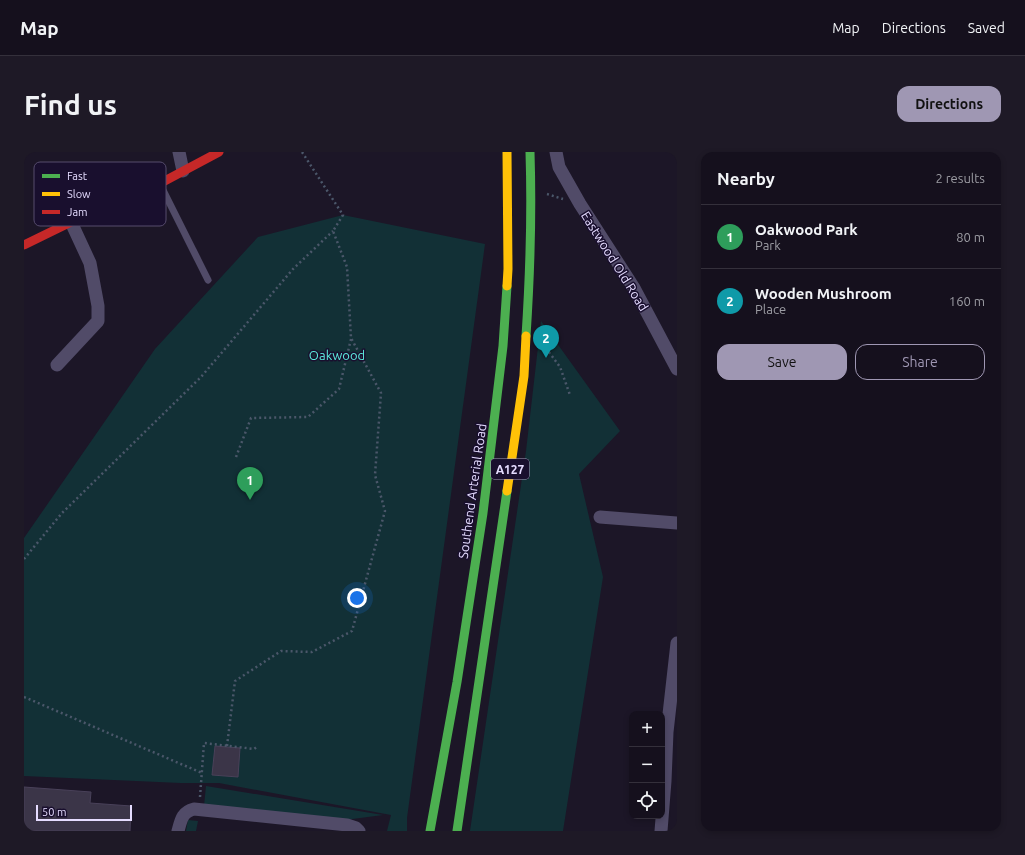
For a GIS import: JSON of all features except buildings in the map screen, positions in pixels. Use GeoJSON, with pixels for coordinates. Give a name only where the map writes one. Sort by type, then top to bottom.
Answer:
{"type":"FeatureCollection","features":[{"type":"Feature","properties":{"kind":"main road"},"geometry":{"type":"LineString","coordinates":[[166,180],[219,152]]}},
{"type":"Feature","properties":{"kind":"main road"},"geometry":{"type":"LineString","coordinates":[[499,152],[500,170],[508,187]]}},
{"type":"Feature","properties":{"kind":"main road","name":"Southend Arterial Road"},"geometry":{"type":"LineString","coordinates":[[430,831],[438,794],[457,682],[494,430],[504,338],[508,269],[507,152]]}},
{"type":"Feature","properties":{"kind":"main road","name":"A127"},"geometry":{"type":"LineString","coordinates":[[457,831],[524,376],[529,287],[530,152]]}},
{"type":"Feature","properties":{"kind":"main road"},"geometry":{"type":"LineString","coordinates":[[24,245],[63,226]]}},
{"type":"Feature","properties":{"kind":"street"},"geometry":{"type":"LineString","coordinates":[[179,152],[184,171]]}},
{"type":"Feature","properties":{"kind":"street","name":"Eastwood Old Road"},"geometry":{"type":"LineString","coordinates":[[556,152],[559,167],[580,204],[634,288],[677,369]]}},
{"type":"Feature","properties":{"kind":"street"},"geometry":{"type":"LineString","coordinates":[[57,365],[98,321],[98,306],[90,263],[73,226]]}},
{"type":"Feature","properties":{"kind":"street"},"geometry":{"type":"LineString","coordinates":[[600,517],[677,523]]}},
{"type":"Feature","properties":{"kind":"street"},"geometry":{"type":"LineString","coordinates":[[661,831],[671,781],[667,732],[677,643]]}},
{"type":"Feature","properties":{"kind":"street"},"geometry":{"type":"LineString","coordinates":[[178,831],[181,820],[187,811],[199,809],[347,825],[356,828],[359,831]]}},
{"type":"Feature","properties":{"kind":"lane"},"geometry":{"type":"LineString","coordinates":[[166,198],[208,280]]}},
{"type":"Feature","properties":{"kind":"path"},"geometry":{"type":"LineString","coordinates":[[24,559],[62,513],[201,377],[293,269],[334,231],[342,215],[302,152]]}},
{"type":"Feature","properties":{"kind":"path"},"geometry":{"type":"LineString","coordinates":[[540,192],[580,204]]}},
{"type":"Feature","properties":{"kind":"path"},"geometry":{"type":"LineString","coordinates":[[236,458],[251,418],[308,417],[339,389],[351,338],[347,268],[334,231]]}},
{"type":"Feature","properties":{"kind":"path"},"geometry":{"type":"LineString","coordinates":[[227,746],[235,681],[281,650],[312,652],[352,631],[385,511],[375,475],[381,393],[351,338]]}},
{"type":"Feature","properties":{"kind":"path"},"geometry":{"type":"LineString","coordinates":[[541,341],[560,367],[570,395]]}},
{"type":"Feature","properties":{"kind":"path"},"geometry":{"type":"LineString","coordinates":[[24,697],[202,773]]}},
{"type":"Feature","properties":{"kind":"path"},"geometry":{"type":"LineString","coordinates":[[199,809],[204,743],[254,749],[258,746]]}},
{"type":"Feature","properties":{"kind":"green space","name":"Oakwood"},"geometry":{"type":"Polygon","coordinates":[[[343,215],[485,244],[407,818],[407,831],[387,831],[391,815],[219,783],[181,783],[24,776],[24,538],[155,349],[258,237],[343,215]]]}},
{"type":"Feature","properties":{"kind":"green space"},"geometry":{"type":"Polygon","coordinates":[[[541,321],[620,431],[579,474],[603,577],[563,831],[470,831],[526,451],[541,321]]]}},
{"type":"Feature","properties":{"kind":"green space"},"geometry":{"type":"Polygon","coordinates":[[[206,786],[383,815],[322,823],[204,806],[206,786]]]}},
{"type":"Feature","properties":{"kind":"green space"},"geometry":{"type":"Polygon","coordinates":[[[188,820],[198,821],[196,831],[186,831],[188,820]]]}},
{"type":"Feature","properties":{"kind":"traffic: fast"},"geometry":{"type":"LineString","coordinates":[[526,336],[529,290],[531,198],[530,152]]}},
{"type":"Feature","properties":{"kind":"traffic: fast"},"geometry":{"type":"LineString","coordinates":[[430,831],[457,682],[483,513],[503,346],[507,286]]}},
{"type":"Feature","properties":{"kind":"traffic: fast"},"geometry":{"type":"LineString","coordinates":[[457,831],[507,491]]}},
{"type":"Feature","properties":{"kind":"traffic: slow"},"geometry":{"type":"LineString","coordinates":[[507,152],[507,286]]}},
{"type":"Feature","properties":{"kind":"traffic: slow"},"geometry":{"type":"LineString","coordinates":[[507,491],[524,376],[526,336]]}},
{"type":"Feature","properties":{"kind":"traffic: jam"},"geometry":{"type":"LineString","coordinates":[[166,180],[219,152]]}},
{"type":"Feature","properties":{"kind":"traffic: jam"},"geometry":{"type":"LineString","coordinates":[[24,245],[63,226]]}},
{"type":"Feature","properties":{"kind":"place","name":"Wooden Mushroom"},"geometry":{"type":"Point","coordinates":[546,358]}},
{"type":"Feature","properties":{"kind":"place","name":"Oakwood Park"},"geometry":{"type":"Point","coordinates":[250,500]}}]}
